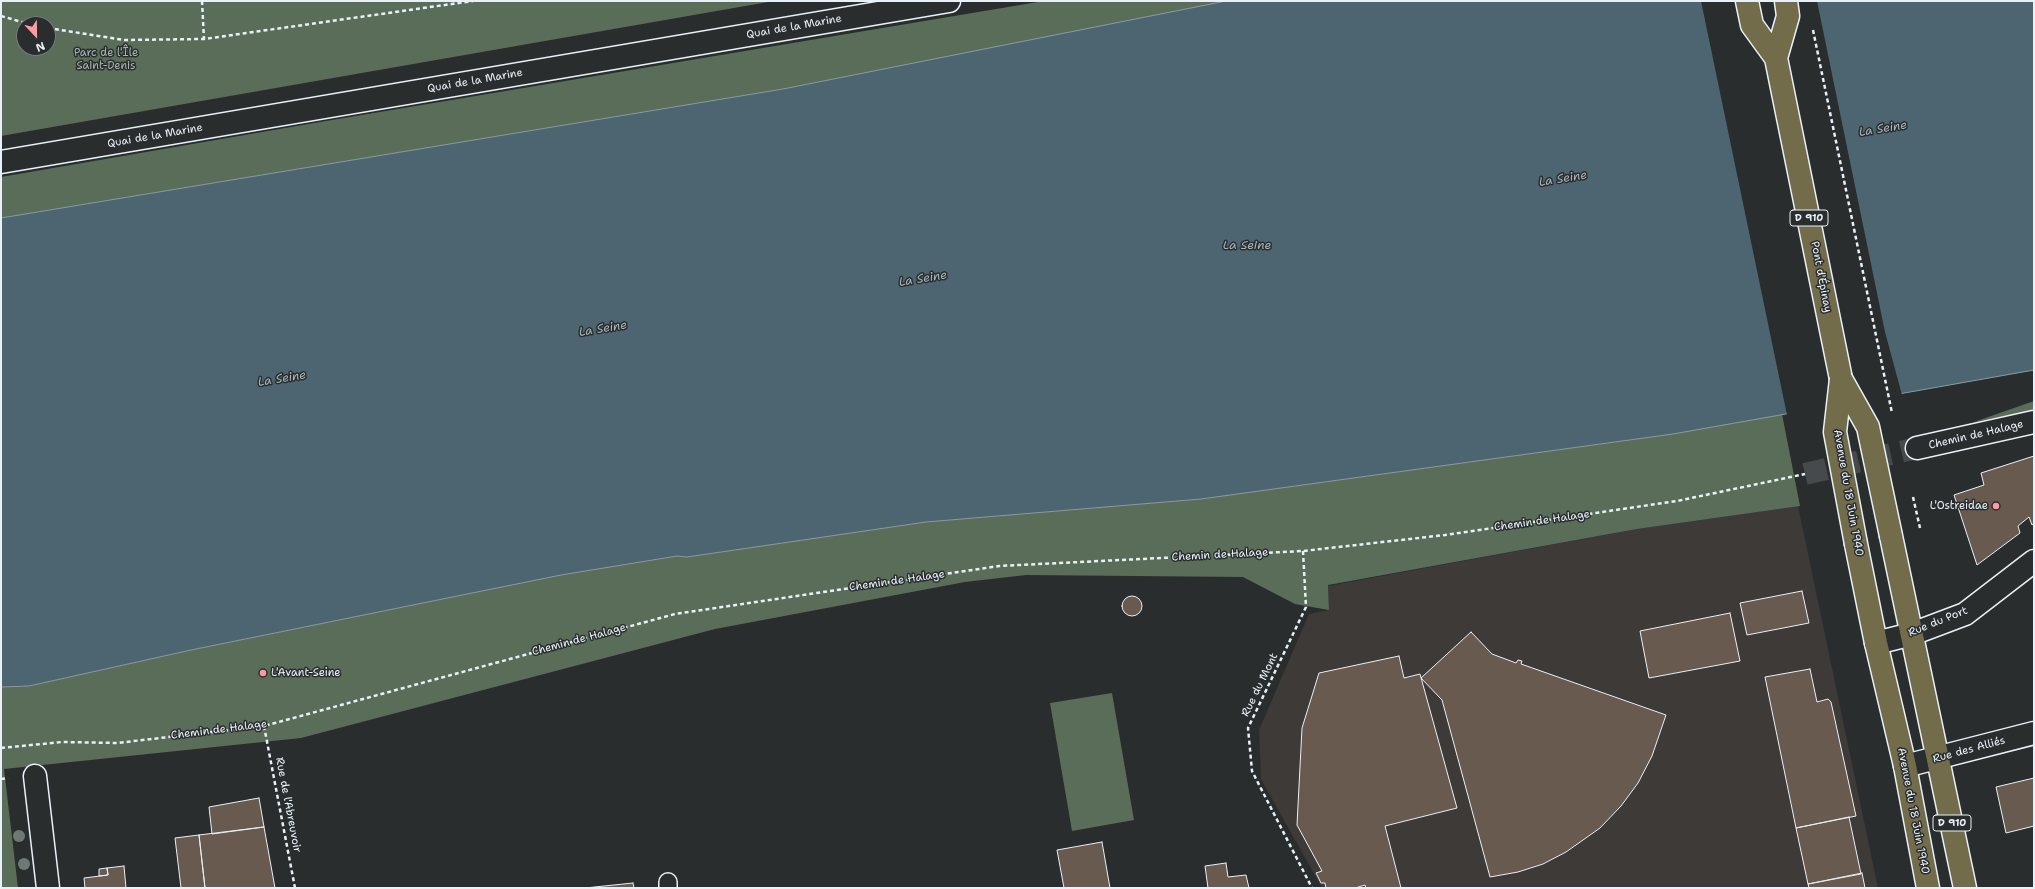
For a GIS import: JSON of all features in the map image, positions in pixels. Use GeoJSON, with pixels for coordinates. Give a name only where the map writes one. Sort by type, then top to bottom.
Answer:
{"type":"FeatureCollection","features":[{"type":"Feature","properties":{"kind":"main road","name":"Pont d'Épinay"},"geometry":{"type":"LineString","coordinates":[[1747,1],[1752,25],[1776,58],[1841,379]]}},
{"type":"Feature","properties":{"kind":"main road","name":"Pont d'Épinay"},"geometry":{"type":"LineString","coordinates":[[1776,58],[1788,16],[1786,1]]}},
{"type":"Feature","properties":{"kind":"main road","name":"D 910"},"geometry":{"type":"LineString","coordinates":[[1841,379],[1868,427],[1965,888]]}},
{"type":"Feature","properties":{"kind":"main road","name":"Avenue du 18 Juin 1940"},"geometry":{"type":"LineString","coordinates":[[1841,379],[1835,432],[1876,642],[1905,766],[1928,888]]}},
{"type":"Feature","properties":{"kind":"street","name":"Quai de la Marine"},"geometry":{"type":"LineString","coordinates":[[1,162],[948,1]]}},
{"type":"Feature","properties":{"kind":"street","name":"Chemin de Halage"},"geometry":{"type":"LineString","coordinates":[[1917,448],[2034,422]]}},
{"type":"Feature","properties":{"kind":"street","name":"Rue du Port"},"geometry":{"type":"LineString","coordinates":[[1876,642],[1912,634],[1965,614],[2034,561]]}},
{"type":"Feature","properties":{"kind":"street","name":"Rue des Alliés"},"geometry":{"type":"LineString","coordinates":[[1905,766],[1938,759],[2034,733]]}},
{"type":"Feature","properties":{"kind":"street"},"geometry":{"type":"LineString","coordinates":[[35,776],[48,888]]}},
{"type":"Feature","properties":{"kind":"path"},"geometry":{"type":"LineString","coordinates":[[202,1],[204,39]]}},
{"type":"Feature","properties":{"kind":"path"},"geometry":{"type":"LineString","coordinates":[[56,29],[124,40],[204,39],[473,1]]}},
{"type":"Feature","properties":{"kind":"path"},"geometry":{"type":"LineString","coordinates":[[1,16],[16,20]]}},
{"type":"Feature","properties":{"kind":"path"},"geometry":{"type":"LineString","coordinates":[[1812,24],[1894,420]]}},
{"type":"Feature","properties":{"kind":"path","name":"Chemin de Halage"},"geometry":{"type":"LineString","coordinates":[[1,748],[62,742],[117,743],[264,726],[675,614],[999,566],[1303,551],[1580,516],[1677,501],[1805,474]]}},
{"type":"Feature","properties":{"kind":"path"},"geometry":{"type":"LineString","coordinates":[[1911,490],[1920,528]]}},
{"type":"Feature","properties":{"kind":"path","name":"Rue du Mont"},"geometry":{"type":"LineString","coordinates":[[1303,551],[1306,607],[1248,728],[1252,771],[1312,888]]}},
{"type":"Feature","properties":{"kind":"path","name":"Rue de l'Abreuvoir"},"geometry":{"type":"LineString","coordinates":[[264,726],[295,888]]}},
{"type":"Feature","properties":{"kind":"shaded area"},"geometry":{"type":"Polygon","coordinates":[[[1798,506],[1878,888],[1322,888],[1261,779],[1259,730],[1309,614],[1329,610],[1328,586],[1637,529],[1798,506]]]}},
{"type":"Feature","properties":{"kind":"green space","name":"Parc de l'Île Saint-Denis"},"geometry":{"type":"Polygon","coordinates":[[[1,1],[774,1],[1,136],[1,1]]]}},
{"type":"Feature","properties":{"kind":"green space"},"geometry":{"type":"Polygon","coordinates":[[[1044,1],[1229,1],[783,89],[1,218],[1,177],[1044,1]]]}},
{"type":"Feature","properties":{"kind":"green space"},"geometry":{"type":"Polygon","coordinates":[[[2034,401],[2034,410],[1974,422],[2034,401]]]}},
{"type":"Feature","properties":{"kind":"green space"},"geometry":{"type":"Polygon","coordinates":[[[1782,414],[1800,506],[1637,529],[1328,585],[1329,610],[1295,604],[1243,577],[1026,575],[965,582],[715,629],[301,738],[4,769],[18,888],[1,888],[1,687],[29,686],[191,650],[561,575],[677,556],[687,557],[926,522],[1201,499],[1673,434],[1782,414]]]}},
{"type":"Feature","properties":{"kind":"green space"},"geometry":{"type":"Polygon","coordinates":[[[1112,693],[1134,820],[1072,831],[1050,703],[1112,693]]]}},
{"type":"Feature","properties":{"kind":"water","name":"La Seine"},"geometry":{"type":"Polygon","coordinates":[[[1226,1],[2034,1],[2034,370],[1673,434],[1201,499],[926,522],[687,557],[677,556],[561,575],[191,650],[29,686],[1,687],[1,218],[783,89],[1226,1]]]}},
{"type":"Feature","properties":{"kind":"pier"},"geometry":{"type":"Polygon","coordinates":[[[1701,1],[1817,1],[1885,332],[1902,395],[1787,415],[1701,1]]]}},
{"type":"Feature","properties":{"kind":"building","name":"L'Ostreidae"},"geometry":{"type":"Polygon","coordinates":[[[2034,456],[2034,523],[2032,525],[2029,517],[2018,526],[2020,533],[1977,565],[1954,495],[1984,485],[1981,473],[2034,456]]]}},
{"type":"Feature","properties":{"kind":"building"},"geometry":{"type":"Polygon","coordinates":[[[1802,591],[1809,623],[1747,635],[1740,603],[1802,591]]]}},
{"type":"Feature","properties":{"kind":"building"},"geometry":{"type":"Polygon","coordinates":[[[1132,596],[1139,599],[1142,606],[1139,613],[1132,616],[1125,613],[1122,606],[1125,599],[1132,596]]]}},
{"type":"Feature","properties":{"kind":"building"},"geometry":{"type":"Polygon","coordinates":[[[1730,613],[1740,661],[1649,678],[1640,631],[1730,613]]]}},
{"type":"Feature","properties":{"kind":"building"},"geometry":{"type":"Polygon","coordinates":[[[1471,632],[1492,654],[1516,663],[1518,660],[1522,661],[1521,664],[1666,715],[1652,756],[1638,783],[1621,806],[1600,828],[1566,852],[1543,864],[1518,872],[1490,877],[1442,700],[1421,678],[1471,632]]]}},
{"type":"Feature","properties":{"kind":"building"},"geometry":{"type":"Polygon","coordinates":[[[1399,656],[1404,678],[1420,674],[1457,808],[1385,826],[1401,888],[1366,888],[1365,885],[1355,888],[1326,888],[1325,883],[1321,883],[1316,873],[1322,871],[1297,825],[1302,728],[1319,673],[1399,656]]]}},
{"type":"Feature","properties":{"kind":"building"},"geometry":{"type":"Polygon","coordinates":[[[1810,669],[1817,702],[1828,699],[1831,702],[1856,816],[1796,828],[1765,677],[1810,669]]]}},
{"type":"Feature","properties":{"kind":"building"},"geometry":{"type":"Polygon","coordinates":[[[2034,778],[2034,826],[2006,833],[1996,787],[2034,778]]]}},
{"type":"Feature","properties":{"kind":"building"},"geometry":{"type":"Polygon","coordinates":[[[259,798],[264,827],[212,834],[209,807],[259,798]]]}},
{"type":"Feature","properties":{"kind":"building"},"geometry":{"type":"Polygon","coordinates":[[[1849,817],[1861,874],[1808,884],[1796,828],[1849,817]]]}},
{"type":"Feature","properties":{"kind":"building"},"geometry":{"type":"Polygon","coordinates":[[[264,827],[275,888],[205,888],[199,835],[264,827]]]}},
{"type":"Feature","properties":{"kind":"building"},"geometry":{"type":"Polygon","coordinates":[[[199,835],[205,888],[181,888],[175,838],[199,835]]]}},
{"type":"Feature","properties":{"kind":"building"},"geometry":{"type":"Polygon","coordinates":[[[1102,842],[1110,888],[1064,888],[1057,850],[1102,842]]]}},
{"type":"Feature","properties":{"kind":"building"},"geometry":{"type":"Polygon","coordinates":[[[1226,863],[1228,877],[1246,875],[1249,888],[1208,888],[1205,866],[1226,863]]]}},
{"type":"Feature","properties":{"kind":"building"},"geometry":{"type":"Polygon","coordinates":[[[124,866],[126,888],[85,888],[84,878],[108,875],[107,868],[124,866]]]}},
{"type":"Feature","properties":{"kind":"building"},"geometry":{"type":"Polygon","coordinates":[[[107,868],[108,875],[99,876],[99,869],[107,868]]]}},
{"type":"Feature","properties":{"kind":"building"},"geometry":{"type":"Polygon","coordinates":[[[1862,873],[1865,888],[1809,888],[1808,884],[1862,873]]]}},
{"type":"Feature","properties":{"kind":"building"},"geometry":{"type":"Polygon","coordinates":[[[633,883],[634,888],[585,888],[633,883]]]}},
{"type":"Feature","properties":{"kind":"tunnel"},"geometry":{"type":"LineString","coordinates":[[1805,474],[1917,448]]}},
{"type":"Feature","properties":{"kind":"place","name":"L'Ostreidae"},"geometry":{"type":"Point","coordinates":[1996,506]}},
{"type":"Feature","properties":{"kind":"place","name":"L'Avant-Seine"},"geometry":{"type":"Point","coordinates":[263,673]}}]}
